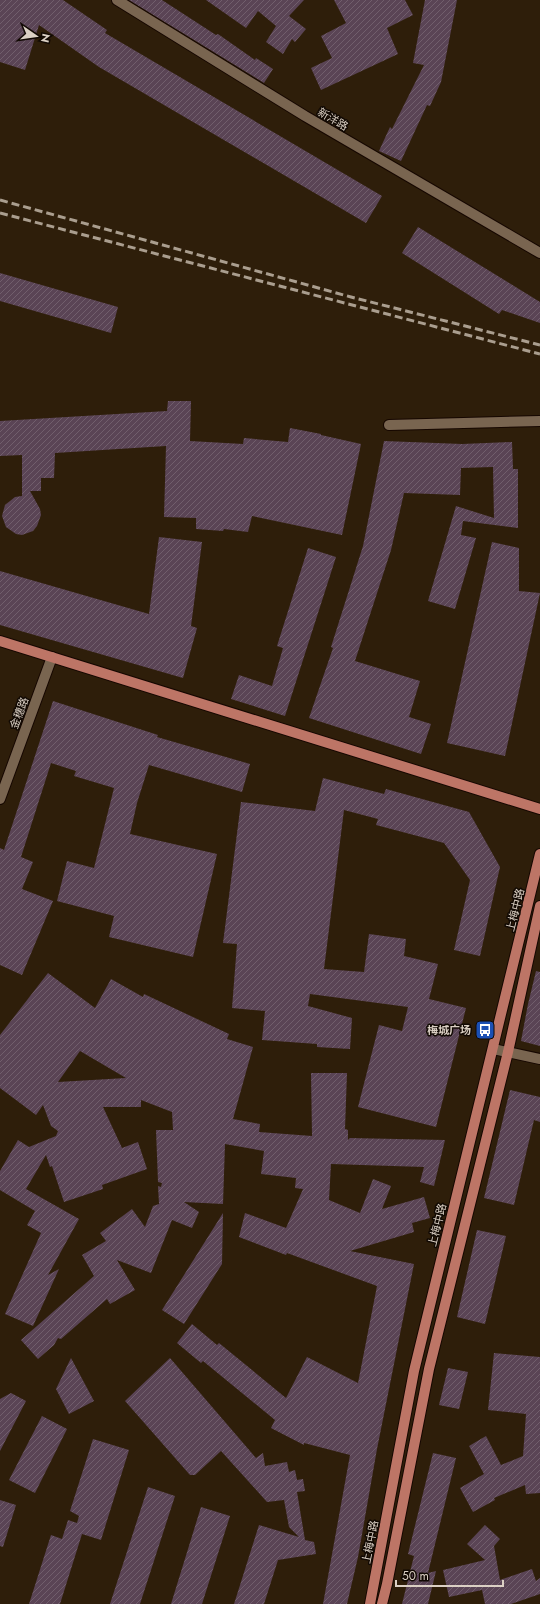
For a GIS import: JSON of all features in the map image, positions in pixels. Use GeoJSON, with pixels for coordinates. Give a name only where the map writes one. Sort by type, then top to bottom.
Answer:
{"type":"FeatureCollection","features":[{"type":"Feature","properties":{"kind":"main road"},"geometry":{"type":"LineString","coordinates":[[0,641],[540,809]]}},
{"type":"Feature","properties":{"kind":"main road","name":"上梅中路"},"geometry":{"type":"LineString","coordinates":[[370,1604],[415,1366],[540,854]]}},
{"type":"Feature","properties":{"kind":"main road"},"geometry":{"type":"LineString","coordinates":[[382,1604],[428,1369],[508,1052],[540,906]]}},
{"type":"Feature","properties":{"kind":"main road"},"geometry":{"type":"LineString","coordinates":[[415,1366],[428,1369]]}},
{"type":"Feature","properties":{"kind":"street","name":"新洋路"},"geometry":{"type":"LineString","coordinates":[[117,0],[305,116],[540,253]]}},
{"type":"Feature","properties":{"kind":"street"},"geometry":{"type":"LineString","coordinates":[[389,425],[540,421]]}},
{"type":"Feature","properties":{"kind":"street","name":"金穗路"},"geometry":{"type":"LineString","coordinates":[[0,799],[52,657]]}},
{"type":"Feature","properties":{"kind":"street"},"geometry":{"type":"LineString","coordinates":[[493,1049],[540,1059]]}},
{"type":"Feature","properties":{"kind":"building"},"geometry":{"type":"Polygon","coordinates":[[[0,0],[63,0],[107,30],[105,33],[382,196],[366,223],[99,67],[39,25],[25,70],[0,62],[0,0]]]}},
{"type":"Feature","properties":{"kind":"building"},"geometry":{"type":"Polygon","coordinates":[[[129,0],[162,0],[216,35],[218,34],[255,60],[256,58],[273,69],[264,83],[129,0]]]}},
{"type":"Feature","properties":{"kind":"building"},"geometry":{"type":"Polygon","coordinates":[[[206,0],[304,0],[289,16],[306,29],[295,42],[292,39],[283,54],[266,42],[276,26],[258,11],[246,28],[206,0]]]}},
{"type":"Feature","properties":{"kind":"building"},"geometry":{"type":"Polygon","coordinates":[[[334,0],[405,0],[413,15],[387,28],[398,54],[321,90],[311,68],[332,58],[321,36],[346,23],[334,0]]]}},
{"type":"Feature","properties":{"kind":"building"},"geometry":{"type":"Polygon","coordinates":[[[425,0],[457,0],[441,82],[430,106],[427,105],[401,161],[379,151],[390,127],[392,129],[424,65],[413,63],[425,0]]]}},
{"type":"Feature","properties":{"kind":"building"},"geometry":{"type":"Polygon","coordinates":[[[418,227],[540,302],[540,323],[502,310],[499,314],[402,253],[418,227]]]}},
{"type":"Feature","properties":{"kind":"building"},"geometry":{"type":"Polygon","coordinates":[[[0,273],[118,307],[111,333],[0,301],[0,273]]]}},
{"type":"Feature","properties":{"kind":"building"},"geometry":{"type":"Polygon","coordinates":[[[168,401],[191,401],[190,441],[243,444],[244,438],[288,442],[290,428],[361,444],[342,535],[252,516],[248,532],[224,529],[223,531],[196,529],[196,518],[164,517],[166,446],[55,453],[54,478],[41,478],[41,491],[30,491],[40,509],[41,515],[37,526],[33,531],[22,535],[16,534],[6,527],[2,516],[5,505],[15,497],[22,496],[22,455],[0,456],[0,421],[167,411],[168,401]]]}},
{"type":"Feature","properties":{"kind":"building"},"geometry":{"type":"Polygon","coordinates":[[[384,441],[462,444],[512,442],[513,469],[518,469],[518,528],[463,521],[461,535],[476,538],[455,609],[428,601],[456,506],[494,518],[493,467],[461,468],[460,495],[404,493],[391,550],[355,661],[420,681],[409,717],[431,724],[421,754],[309,718],[333,648],[331,647],[363,546],[384,441]]]}},
{"type":"Feature","properties":{"kind":"building"},"geometry":{"type":"Polygon","coordinates":[[[159,537],[202,542],[191,626],[197,628],[183,678],[0,625],[0,571],[149,614],[159,537]]]}},
{"type":"Feature","properties":{"kind":"building"},"geometry":{"type":"Polygon","coordinates":[[[492,542],[519,548],[519,591],[540,593],[505,756],[447,743],[492,542]]]}},
{"type":"Feature","properties":{"kind":"building"},"geometry":{"type":"Polygon","coordinates":[[[308,548],[336,557],[285,716],[231,699],[239,675],[272,686],[283,648],[277,646],[308,548]]]}},
{"type":"Feature","properties":{"kind":"building"},"geometry":{"type":"Polygon","coordinates":[[[53,701],[158,735],[157,737],[250,764],[242,792],[149,765],[137,803],[130,834],[217,854],[193,957],[109,937],[114,916],[57,901],[67,861],[94,868],[114,788],[74,776],[76,771],[51,763],[21,857],[33,862],[22,889],[53,901],[22,975],[0,965],[0,848],[4,850],[53,701]]]}},
{"type":"Feature","properties":{"kind":"building"},"geometry":{"type":"Polygon","coordinates":[[[323,778],[384,794],[386,789],[469,812],[500,867],[480,956],[454,950],[470,880],[444,843],[376,825],[378,819],[344,810],[324,969],[364,972],[369,934],[406,939],[404,956],[438,964],[429,999],[466,1008],[436,1127],[358,1107],[379,1025],[402,1031],[408,1007],[310,994],[308,1006],[352,1018],[350,1049],[317,1047],[317,1044],[262,1040],[265,1011],[232,1008],[237,944],[223,943],[241,802],[315,811],[323,778]]]}},
{"type":"Feature","properties":{"kind":"building"},"geometry":{"type":"Polygon","coordinates":[[[536,971],[540,972],[540,1046],[521,1041],[536,971]]]}},
{"type":"Feature","properties":{"kind":"building"},"geometry":{"type":"Polygon","coordinates":[[[48,973],[95,1008],[111,979],[143,997],[144,994],[229,1034],[227,1039],[253,1047],[233,1119],[260,1124],[259,1132],[312,1136],[311,1073],[347,1073],[345,1129],[348,1130],[348,1140],[350,1138],[445,1140],[434,1186],[420,1182],[424,1167],[331,1164],[329,1200],[360,1213],[373,1179],[391,1186],[382,1209],[424,1197],[430,1218],[412,1223],[414,1232],[350,1251],[414,1264],[377,1449],[358,1557],[347,1604],[323,1604],[350,1455],[304,1443],[304,1445],[271,1428],[275,1420],[203,1361],[201,1363],[177,1343],[192,1324],[217,1345],[219,1343],[286,1398],[307,1357],[358,1383],[377,1286],[287,1253],[286,1255],[239,1237],[245,1213],[286,1228],[303,1189],[295,1188],[296,1178],[261,1174],[264,1151],[225,1144],[223,1204],[184,1202],[199,1212],[192,1228],[172,1220],[151,1273],[117,1260],[135,1290],[110,1304],[107,1299],[61,1339],[58,1338],[54,1345],[38,1359],[21,1340],[94,1276],[82,1255],[106,1241],[100,1233],[132,1209],[145,1227],[153,1206],[159,1204],[158,1186],[161,1187],[162,1183],[158,1182],[156,1130],[173,1130],[172,1112],[141,1100],[141,1107],[103,1107],[122,1148],[138,1142],[147,1169],[102,1185],[103,1189],[64,1202],[52,1166],[50,1167],[46,1155],[26,1189],[79,1219],[48,1275],[59,1269],[33,1326],[5,1314],[41,1233],[27,1225],[35,1211],[0,1190],[0,1171],[18,1140],[29,1147],[56,1136],[58,1131],[51,1126],[43,1105],[36,1115],[0,1088],[0,1035],[48,973]],[[80,1051],[58,1082],[126,1078],[80,1051]]]}},
{"type":"Feature","properties":{"kind":"building"},"geometry":{"type":"Polygon","coordinates":[[[510,1090],[540,1097],[540,1122],[534,1120],[514,1205],[484,1198],[510,1090]]]}},
{"type":"Feature","properties":{"kind":"building"},"geometry":{"type":"Polygon","coordinates":[[[223,1213],[222,1264],[184,1324],[162,1310],[223,1213]]]}},
{"type":"Feature","properties":{"kind":"building"},"geometry":{"type":"Polygon","coordinates":[[[477,1230],[506,1236],[485,1324],[457,1317],[477,1230]]]}},
{"type":"Feature","properties":{"kind":"building"},"geometry":{"type":"Polygon","coordinates":[[[494,1353],[540,1357],[540,1493],[526,1494],[525,1485],[494,1498],[495,1500],[473,1512],[460,1488],[484,1474],[469,1446],[486,1436],[501,1465],[523,1456],[526,1414],[488,1410],[494,1353]]]}},
{"type":"Feature","properties":{"kind":"building"},"geometry":{"type":"Polygon","coordinates":[[[71,1358],[94,1401],[69,1414],[56,1389],[71,1358]]]}},
{"type":"Feature","properties":{"kind":"building"},"geometry":{"type":"Polygon","coordinates":[[[170,1358],[256,1458],[263,1453],[265,1466],[287,1462],[289,1472],[295,1470],[297,1480],[303,1479],[305,1491],[297,1492],[305,1540],[314,1542],[316,1554],[278,1560],[264,1604],[234,1604],[259,1525],[299,1537],[289,1527],[284,1500],[267,1502],[221,1451],[195,1475],[190,1475],[125,1401],[170,1358]]]}},
{"type":"Feature","properties":{"kind":"building"},"geometry":{"type":"Polygon","coordinates":[[[448,1368],[468,1372],[459,1409],[439,1405],[448,1368]]]}},
{"type":"Feature","properties":{"kind":"building"},"geometry":{"type":"Polygon","coordinates":[[[11,1393],[26,1401],[0,1451],[0,1399],[11,1393]]]}},
{"type":"Feature","properties":{"kind":"building"},"geometry":{"type":"Polygon","coordinates":[[[42,1416],[67,1429],[35,1493],[9,1480],[42,1416]]]}},
{"type":"Feature","properties":{"kind":"building"},"geometry":{"type":"Polygon","coordinates":[[[93,1439],[129,1450],[101,1540],[82,1534],[60,1604],[29,1604],[51,1535],[62,1539],[68,1520],[77,1523],[79,1516],[70,1511],[93,1439]]]}},
{"type":"Feature","properties":{"kind":"building"},"geometry":{"type":"Polygon","coordinates":[[[433,1453],[456,1458],[428,1573],[436,1571],[428,1604],[402,1604],[414,1556],[408,1554],[433,1453]]]}},
{"type":"Feature","properties":{"kind":"building"},"geometry":{"type":"Polygon","coordinates":[[[148,1487],[175,1496],[140,1604],[110,1604],[148,1487]]]}},
{"type":"Feature","properties":{"kind":"building"},"geometry":{"type":"Polygon","coordinates":[[[0,1500],[16,1505],[3,1547],[0,1546],[0,1500]]]}},
{"type":"Feature","properties":{"kind":"building"},"geometry":{"type":"Polygon","coordinates":[[[201,1507],[230,1516],[202,1604],[171,1604],[201,1507]]]}},
{"type":"Feature","properties":{"kind":"building"},"geometry":{"type":"Polygon","coordinates":[[[485,1525],[500,1539],[494,1546],[500,1580],[532,1569],[536,1581],[540,1578],[540,1594],[511,1604],[485,1604],[482,1590],[449,1597],[443,1570],[485,1560],[467,1544],[485,1525]]]}},
{"type":"Feature","properties":{"kind":"railway"},"geometry":{"type":"LineString","coordinates":[[0,200],[351,297],[540,345]]}},
{"type":"Feature","properties":{"kind":"railway"},"geometry":{"type":"LineString","coordinates":[[0,213],[540,354]]}},
{"type":"Feature","properties":{"kind":"place","name":"梅城广场"},"geometry":{"type":"Point","coordinates":[485,1030]}}]}
